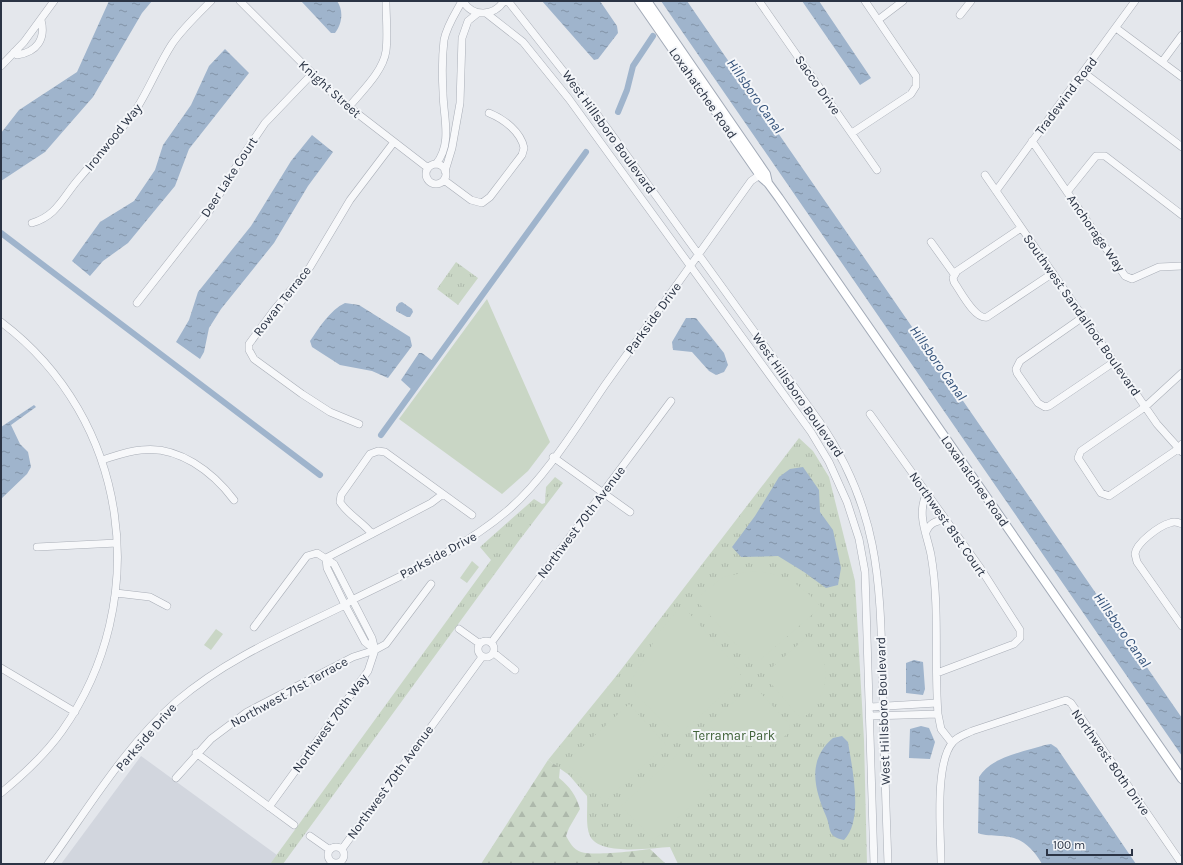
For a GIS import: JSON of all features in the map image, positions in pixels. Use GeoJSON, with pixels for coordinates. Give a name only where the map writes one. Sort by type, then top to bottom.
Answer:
{"type":"FeatureCollection","features":[{"type":"Feature","properties":{"kind":"main road","name":"Loxahatchee Road"},"geometry":{"type":"LineString","coordinates":[[639,1],[762,173]]}},
{"type":"Feature","properties":{"kind":"main road","name":"Loxahatchee Road"},"geometry":{"type":"LineString","coordinates":[[647,1],[768,183],[1182,779]]}},
{"type":"Feature","properties":{"kind":"street"},"geometry":{"type":"LineString","coordinates":[[1,66],[42,20],[54,1]]}},
{"type":"Feature","properties":{"kind":"street","name":"Ironwood Way"},"geometry":{"type":"LineString","coordinates":[[32,223],[50,215],[76,182],[118,135],[143,98],[172,45],[188,24],[211,1]]}},
{"type":"Feature","properties":{"kind":"street","name":"Knight Street"},"geometry":{"type":"LineString","coordinates":[[240,1],[348,108],[428,168]]}},
{"type":"Feature","properties":{"kind":"street"},"geometry":{"type":"LineString","coordinates":[[348,108],[379,69],[383,60],[386,51],[386,1]]}},
{"type":"Feature","properties":{"kind":"street"},"geometry":{"type":"LineString","coordinates":[[444,180],[437,184],[430,182],[426,175],[428,168],[436,164],[442,154],[446,139],[442,92],[444,41],[450,23],[462,1],[469,8],[478,12],[486,13],[497,9],[504,1]]}},
{"type":"Feature","properties":{"kind":"street","name":"West Hillsboro Boulevard"},"geometry":{"type":"LineString","coordinates":[[508,1],[590,105],[821,423],[837,448],[853,480],[868,524],[877,564],[880,594],[888,864]]}},
{"type":"Feature","properties":{"kind":"street","name":"Sacco Drive"},"geometry":{"type":"LineString","coordinates":[[760,1],[877,170]]}},
{"type":"Feature","properties":{"kind":"street"},"geometry":{"type":"LineString","coordinates":[[852,133],[911,94],[916,86],[916,76],[865,1]]}},
{"type":"Feature","properties":{"kind":"street"},"geometry":{"type":"LineString","coordinates":[[878,20],[903,1]]}},
{"type":"Feature","properties":{"kind":"street"},"geometry":{"type":"LineString","coordinates":[[960,15],[971,1]]}},
{"type":"Feature","properties":{"kind":"street","name":"Tradewind Road"},"geometry":{"type":"LineString","coordinates":[[996,191],[1136,1]]}},
{"type":"Feature","properties":{"kind":"street"},"geometry":{"type":"LineString","coordinates":[[444,180],[445,171],[452,148],[460,103],[462,38],[468,21],[478,12]]}},
{"type":"Feature","properties":{"kind":"street","name":"West Hillsboro Boulevard"},"geometry":{"type":"LineString","coordinates":[[486,13],[523,42],[556,82],[811,432],[824,453],[843,491],[856,531],[865,572],[874,864]]}},
{"type":"Feature","properties":{"kind":"street"},"geometry":{"type":"LineString","coordinates":[[14,52],[17,56],[25,54],[40,43],[44,29],[42,20]]}},
{"type":"Feature","properties":{"kind":"street"},"geometry":{"type":"LineString","coordinates":[[1116,28],[1182,77]]}},
{"type":"Feature","properties":{"kind":"street"},"geometry":{"type":"LineString","coordinates":[[1162,62],[1182,36]]}},
{"type":"Feature","properties":{"kind":"street"},"geometry":{"type":"LineString","coordinates":[[1083,72],[1182,148]]}},
{"type":"Feature","properties":{"kind":"street","name":"Deer Lake Court"},"geometry":{"type":"LineString","coordinates":[[137,304],[210,210],[242,157],[265,123],[312,74]]}},
{"type":"Feature","properties":{"kind":"street"},"geometry":{"type":"LineString","coordinates":[[444,180],[474,202],[484,202],[490,197],[522,155],[524,148],[521,140],[505,121],[489,113]]}},
{"type":"Feature","properties":{"kind":"street","name":"Anchorage Way"},"geometry":{"type":"LineString","coordinates":[[1032,141],[1128,278],[1136,278],[1160,267],[1182,266]]}},
{"type":"Feature","properties":{"kind":"street","name":"Rowan Terrace"},"geometry":{"type":"LineString","coordinates":[[359,424],[330,412],[302,394],[254,359],[249,350],[249,344],[274,310],[310,268],[350,200],[394,142]]}},
{"type":"Feature","properties":{"kind":"street"},"geometry":{"type":"LineString","coordinates":[[1067,192],[1096,156],[1101,154],[1182,215]]}},
{"type":"Feature","properties":{"kind":"street"},"geometry":{"type":"LineString","coordinates":[[436,164],[442,166],[445,171]]}},
{"type":"Feature","properties":{"kind":"street","name":"Parkside Drive"},"geometry":{"type":"LineString","coordinates":[[48,864],[126,756],[177,701],[225,666],[346,605],[352,600],[459,547],[484,530],[521,498],[553,457],[752,181],[762,173]]}},
{"type":"Feature","properties":{"kind":"street","name":"Southwest Sandalfoot Boulevard"},"geometry":{"type":"LineString","coordinates":[[985,175],[1145,407],[1181,448]]}},
{"type":"Feature","properties":{"kind":"street"},"geometry":{"type":"LineString","coordinates":[[954,274],[1021,228]]}},
{"type":"Feature","properties":{"kind":"street"},"geometry":{"type":"LineString","coordinates":[[931,242],[954,274],[954,282],[976,314],[983,318],[987,317],[1052,273]]}},
{"type":"Feature","properties":{"kind":"street"},"geometry":{"type":"LineString","coordinates":[[1083,317],[1017,364],[1017,373],[1025,385],[1041,406],[1049,406],[1114,362]]}},
{"type":"Feature","properties":{"kind":"street"},"geometry":{"type":"LineString","coordinates":[[1,322],[42,358],[64,386],[91,432],[102,460],[115,517],[118,565],[116,593],[108,636],[100,662],[75,712],[44,754],[1,794]]}},
{"type":"Feature","properties":{"kind":"street"},"geometry":{"type":"LineString","coordinates":[[1181,448],[1113,494],[1105,496],[1101,493],[1080,462],[1078,454],[1145,407],[1182,373]]}},
{"type":"Feature","properties":{"kind":"street","name":"Northwest 70th Avenue"},"geometry":{"type":"LineString","coordinates":[[491,643],[671,401]]}},
{"type":"Feature","properties":{"kind":"street","name":"Northwest 81st Court"},"geometry":{"type":"LineString","coordinates":[[870,414],[979,566],[1020,630],[1020,638],[1014,644],[937,673]]}},
{"type":"Feature","properties":{"kind":"street"},"geometry":{"type":"LineString","coordinates":[[102,460],[142,449],[171,453],[184,457],[210,474],[222,484],[234,500]]}},
{"type":"Feature","properties":{"kind":"street"},"geometry":{"type":"LineString","coordinates":[[372,534],[366,525],[345,510],[340,502],[341,495],[370,454],[378,451],[385,452],[472,515]]}},
{"type":"Feature","properties":{"kind":"street"},"geometry":{"type":"LineString","coordinates":[[553,457],[630,512]]}},
{"type":"Feature","properties":{"kind":"street"},"geometry":{"type":"LineString","coordinates":[[927,493],[922,502],[921,510],[932,564],[938,714],[941,729],[952,743],[945,757],[941,777],[941,864]]}},
{"type":"Feature","properties":{"kind":"street"},"geometry":{"type":"LineString","coordinates":[[326,558],[431,503],[443,494]]}},
{"type":"Feature","properties":{"kind":"street"},"geometry":{"type":"LineString","coordinates":[[926,532],[929,525],[936,521],[945,520]]}},
{"type":"Feature","properties":{"kind":"street"},"geometry":{"type":"LineString","coordinates":[[1182,524],[1175,522],[1166,524],[1140,542],[1135,552],[1137,562],[1182,626]]}},
{"type":"Feature","properties":{"kind":"street"},"geometry":{"type":"LineString","coordinates":[[37,547],[117,544]]}},
{"type":"Feature","properties":{"kind":"street"},"geometry":{"type":"LineString","coordinates":[[254,627],[307,556],[317,553],[334,564],[372,638],[375,650]]}},
{"type":"Feature","properties":{"kind":"street"},"geometry":{"type":"LineString","coordinates":[[326,558],[329,573],[365,642],[375,650]]}},
{"type":"Feature","properties":{"kind":"street"},"geometry":{"type":"LineString","coordinates":[[329,573],[337,570]]}},
{"type":"Feature","properties":{"kind":"street"},"geometry":{"type":"LineString","coordinates":[[375,650],[386,644],[431,584]]}},
{"type":"Feature","properties":{"kind":"street"},"geometry":{"type":"LineString","coordinates":[[116,593],[150,597],[166,606]]}},
{"type":"Feature","properties":{"kind":"street"},"geometry":{"type":"LineString","coordinates":[[459,629],[480,644]]}},
{"type":"Feature","properties":{"kind":"street"},"geometry":{"type":"LineString","coordinates":[[361,634],[368,630]]}},
{"type":"Feature","properties":{"kind":"street"},"geometry":{"type":"LineString","coordinates":[[484,641],[491,643],[494,646],[494,654],[490,657],[482,657],[478,652],[480,644],[484,641]]}},
{"type":"Feature","properties":{"kind":"street","name":"Northwest 71st Terrace"},"geometry":{"type":"LineString","coordinates":[[176,778],[196,753],[228,724],[247,712],[353,657],[375,650]]}},
{"type":"Feature","properties":{"kind":"street","name":"Northwest 70th Way"},"geometry":{"type":"LineString","coordinates":[[269,807],[368,671],[375,650]]}},
{"type":"Feature","properties":{"kind":"street"},"geometry":{"type":"LineString","coordinates":[[494,654],[515,670]]}},
{"type":"Feature","properties":{"kind":"street","name":"Northwest 70th Avenue"},"geometry":{"type":"LineString","coordinates":[[342,849],[482,657]]}},
{"type":"Feature","properties":{"kind":"street"},"geometry":{"type":"LineString","coordinates":[[1,668],[75,712]]}},
{"type":"Feature","properties":{"kind":"street","name":"Northwest 80th Drive"},"geometry":{"type":"LineString","coordinates":[[952,743],[959,737],[972,732],[1066,700],[1075,709],[1182,864]]}},
{"type":"Feature","properties":{"kind":"street"},"geometry":{"type":"LineString","coordinates":[[870,707],[937,703]]}},
{"type":"Feature","properties":{"kind":"street"},"geometry":{"type":"LineString","coordinates":[[870,716],[938,714]]}},
{"type":"Feature","properties":{"kind":"street"},"geometry":{"type":"LineString","coordinates":[[196,753],[294,825]]}},
{"type":"Feature","properties":{"kind":"street"},"geometry":{"type":"LineString","coordinates":[[310,836],[330,850]]}},
{"type":"Feature","properties":{"kind":"street"},"geometry":{"type":"LineString","coordinates":[[336,847],[342,849],[345,854],[346,862],[337,864],[331,863],[328,856],[330,850],[336,847]]}},
{"type":"Feature","properties":{"kind":"shaded area"},"geometry":{"type":"Polygon","coordinates":[[[141,756],[277,855],[270,864],[61,864],[141,756]]]}},
{"type":"Feature","properties":{"kind":"green space"},"geometry":{"type":"Polygon","coordinates":[[[456,262],[478,278],[458,305],[437,289],[456,262]]]}},
{"type":"Feature","properties":{"kind":"green space"},"geometry":{"type":"Polygon","coordinates":[[[487,299],[550,442],[528,471],[502,494],[399,419],[487,299]]]}},
{"type":"Feature","properties":{"kind":"green space","name":"Terramar Park"},"geometry":{"type":"Polygon","coordinates":[[[799,438],[813,451],[829,477],[855,581],[864,740],[867,864],[678,864],[670,847],[615,849],[604,846],[596,842],[588,832],[587,796],[569,775],[548,760],[617,675],[799,438]]]}},
{"type":"Feature","properties":{"kind":"green space"},"geometry":{"type":"Polygon","coordinates":[[[555,477],[563,483],[518,542],[283,864],[270,864],[491,560],[480,547],[534,499],[542,504],[545,503],[546,487],[555,477]]]}},
{"type":"Feature","properties":{"kind":"green space"},"geometry":{"type":"Polygon","coordinates":[[[472,561],[479,567],[467,583],[460,578],[472,561]]]}},
{"type":"Feature","properties":{"kind":"green space"},"geometry":{"type":"Polygon","coordinates":[[[751,571],[772,573],[790,580],[806,592],[821,607],[759,661],[750,660],[695,599],[724,577],[751,571]]]}},
{"type":"Feature","properties":{"kind":"green space"},"geometry":{"type":"Polygon","coordinates":[[[682,605],[740,671],[740,679],[678,736],[636,695],[631,680],[646,657],[657,635],[682,605]]]}},
{"type":"Feature","properties":{"kind":"green space"},"geometry":{"type":"Polygon","coordinates":[[[216,629],[223,634],[211,650],[204,645],[216,629]]]}},
{"type":"Feature","properties":{"kind":"green space"},"geometry":{"type":"Polygon","coordinates":[[[808,636],[823,659],[826,676],[825,684],[818,702],[811,712],[800,718],[768,680],[768,671],[808,636]]]}},
{"type":"Feature","properties":{"kind":"green space"},"geometry":{"type":"Polygon","coordinates":[[[750,688],[757,689],[790,725],[789,732],[780,740],[770,745],[759,747],[737,743],[726,738],[708,724],[750,688]]]}},
{"type":"Feature","properties":{"kind":"green space"},"geometry":{"type":"Polygon","coordinates":[[[629,704],[666,745],[604,802],[566,762],[629,704]]]}},
{"type":"Feature","properties":{"kind":"green space"},"geometry":{"type":"Polygon","coordinates":[[[681,751],[712,786],[654,840],[621,806],[681,751]]]}},
{"type":"Feature","properties":{"kind":"green space"},"geometry":{"type":"Polygon","coordinates":[[[548,760],[560,768],[559,778],[572,792],[580,809],[566,836],[570,843],[578,851],[595,854],[650,849],[666,864],[481,864],[548,760]]]}},
{"type":"Feature","properties":{"kind":"water"},"geometry":{"type":"Polygon","coordinates":[[[109,1],[152,1],[142,13],[93,97],[45,152],[1,181],[1,133],[19,110],[77,72],[109,1]]]}},
{"type":"Feature","properties":{"kind":"water"},"geometry":{"type":"Polygon","coordinates":[[[301,1],[337,1],[341,9],[341,22],[335,33],[331,33],[301,1]]]}},
{"type":"Feature","properties":{"kind":"water"},"geometry":{"type":"Polygon","coordinates":[[[542,1],[600,1],[617,26],[618,33],[598,59],[594,60],[542,1]]]}},
{"type":"Feature","properties":{"kind":"water","name":"Hillsboro Canal"},"geometry":{"type":"Polygon","coordinates":[[[661,1],[687,1],[1182,718],[1182,756],[661,1]]]}},
{"type":"Feature","properties":{"kind":"water"},"geometry":{"type":"Polygon","coordinates":[[[802,1],[819,1],[871,78],[860,85],[802,1]]]}},
{"type":"Feature","properties":{"kind":"water"},"geometry":{"type":"Polygon","coordinates":[[[225,49],[249,73],[189,149],[175,186],[128,243],[103,261],[90,276],[72,261],[100,222],[134,201],[155,170],[163,145],[191,105],[209,66],[225,49]]]}},
{"type":"Feature","properties":{"kind":"water"},"geometry":{"type":"Polygon","coordinates":[[[312,135],[333,152],[308,186],[274,243],[221,309],[209,328],[204,352],[200,359],[176,342],[189,320],[198,292],[251,226],[291,161],[312,135]]]}},
{"type":"Feature","properties":{"kind":"water"},"geometry":{"type":"Polygon","coordinates":[[[402,302],[412,309],[413,312],[410,317],[396,311],[396,307],[402,302]]]}},
{"type":"Feature","properties":{"kind":"water"},"geometry":{"type":"Polygon","coordinates":[[[345,303],[359,305],[410,337],[412,346],[388,378],[372,371],[340,365],[312,347],[310,341],[321,325],[334,310],[345,303]]]}},
{"type":"Feature","properties":{"kind":"water"},"geometry":{"type":"Polygon","coordinates":[[[686,318],[696,318],[724,353],[728,365],[724,372],[716,375],[709,371],[692,352],[673,350],[672,342],[686,318]]]}},
{"type":"Feature","properties":{"kind":"water"},"geometry":{"type":"Polygon","coordinates":[[[419,353],[422,353],[434,362],[413,391],[401,380],[419,353]]]}},
{"type":"Feature","properties":{"kind":"water"},"geometry":{"type":"Polygon","coordinates":[[[34,405],[36,407],[11,425],[20,444],[28,452],[31,467],[27,474],[1,499],[1,427],[34,405]]]}},
{"type":"Feature","properties":{"kind":"water"},"geometry":{"type":"Polygon","coordinates":[[[803,467],[819,490],[820,512],[833,530],[841,568],[838,585],[826,588],[778,556],[741,557],[732,547],[755,516],[779,477],[790,469],[803,467]]]}},
{"type":"Feature","properties":{"kind":"water"},"geometry":{"type":"Polygon","coordinates":[[[914,660],[923,662],[925,689],[923,695],[906,693],[906,663],[914,660]]]}},
{"type":"Feature","properties":{"kind":"water"},"geometry":{"type":"Polygon","coordinates":[[[921,726],[929,728],[935,742],[930,759],[909,758],[910,729],[921,726]]]}},
{"type":"Feature","properties":{"kind":"water"},"geometry":{"type":"Polygon","coordinates":[[[842,736],[848,742],[855,793],[854,820],[850,831],[844,840],[834,837],[830,832],[828,821],[818,795],[815,775],[819,756],[825,747],[833,738],[842,736]]]}},
{"type":"Feature","properties":{"kind":"water"},"geometry":{"type":"Polygon","coordinates":[[[1051,744],[1057,748],[1136,864],[1042,864],[1034,852],[1019,840],[978,833],[979,777],[992,764],[1000,759],[1051,744]]]}},
{"type":"Feature","properties":{"kind":"waterway"},"geometry":{"type":"LineString","coordinates":[[618,112],[627,90],[633,66],[653,36]]}},
{"type":"Feature","properties":{"kind":"waterway"},"geometry":{"type":"LineString","coordinates":[[381,435],[586,152]]}},
{"type":"Feature","properties":{"kind":"waterway"},"geometry":{"type":"LineString","coordinates":[[1,233],[320,475]]}}]}
